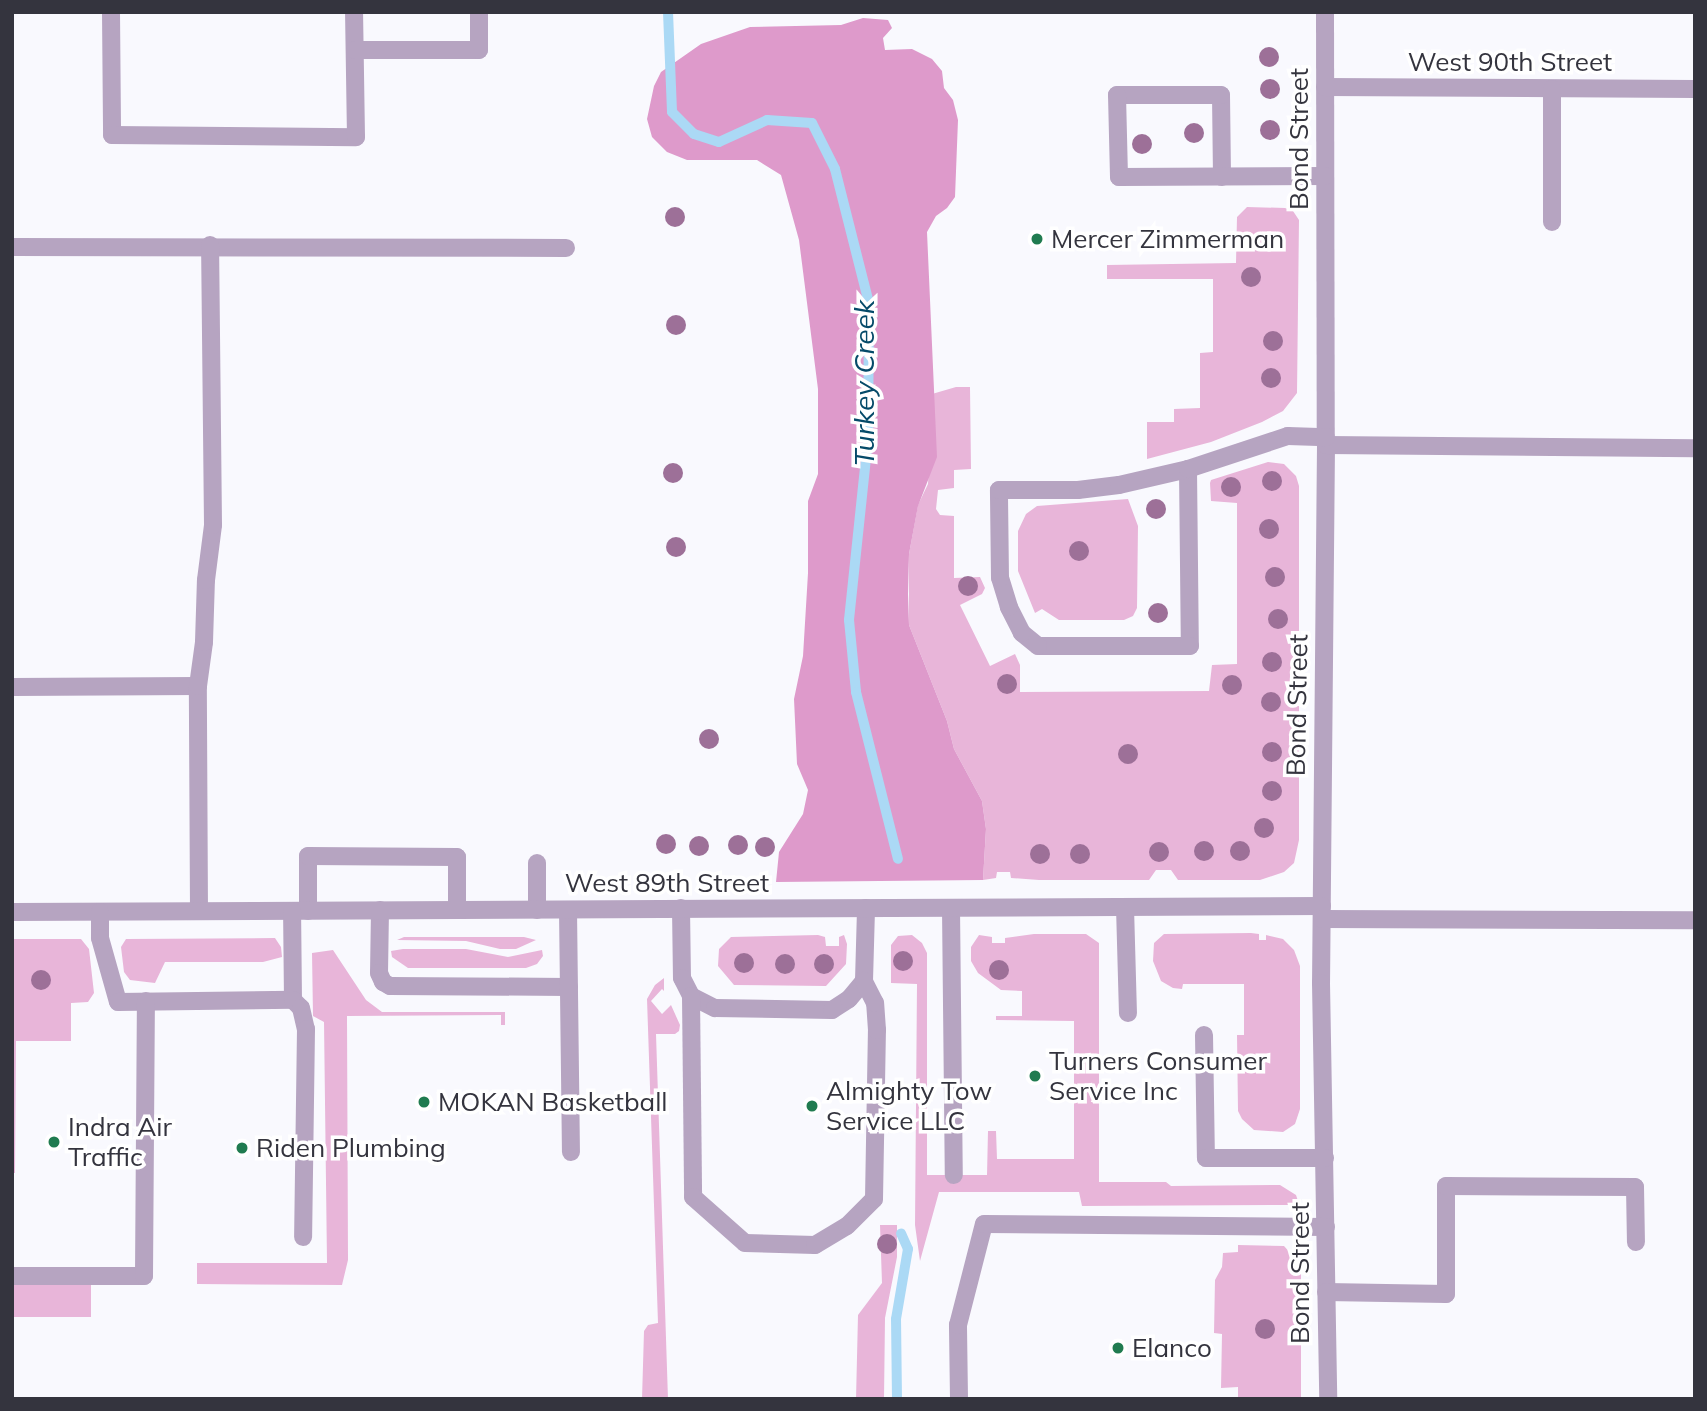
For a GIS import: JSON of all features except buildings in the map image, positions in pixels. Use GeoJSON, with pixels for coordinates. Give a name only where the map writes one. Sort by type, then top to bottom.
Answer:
{"type":"FeatureCollection","features":[{"type":"Feature","properties":{"kind":"street"},"geometry":{"type":"LineString","coordinates":[[111,12],[113,135],[356,137],[355,12]]}},
{"type":"Feature","properties":{"kind":"street"},"geometry":{"type":"LineString","coordinates":[[355,50],[479,50],[479,12]]}},
{"type":"Feature","properties":{"kind":"street","name":"Bond Street"},"geometry":{"type":"LineString","coordinates":[[1325,12],[1326,441],[1322,913],[1328,1399]]}},
{"type":"Feature","properties":{"kind":"street","name":"West 90th Street"},"geometry":{"type":"LineString","coordinates":[[1325,87],[1695,89]]}},
{"type":"Feature","properties":{"kind":"street"},"geometry":{"type":"LineString","coordinates":[[1552,89],[1552,222]]}},
{"type":"Feature","properties":{"kind":"street"},"geometry":{"type":"LineString","coordinates":[[1222,177],[1221,95],[1117,95],[1119,177],[1222,177],[1325,176]]}},
{"type":"Feature","properties":{"kind":"street"},"geometry":{"type":"LineString","coordinates":[[199,911],[198,686],[204,642],[206,580],[212,525],[210,245]]}},
{"type":"Feature","properties":{"kind":"street"},"geometry":{"type":"LineString","coordinates":[[12,247],[566,247]]}},
{"type":"Feature","properties":{"kind":"street"},"geometry":{"type":"LineString","coordinates":[[1188,469],[1190,646],[1038,646],[1022,633],[1009,607],[1000,578],[999,490],[1078,490],[1119,485],[1188,469],[1288,436],[1326,441],[1695,448]]}},
{"type":"Feature","properties":{"kind":"street"},"geometry":{"type":"LineString","coordinates":[[12,687],[198,686]]}},
{"type":"Feature","properties":{"kind":"street"},"geometry":{"type":"LineString","coordinates":[[293,1000],[300,911],[308,856],[457,857],[457,910]]}},
{"type":"Feature","properties":{"kind":"street"},"geometry":{"type":"LineString","coordinates":[[537,863],[537,910]]}},
{"type":"Feature","properties":{"kind":"street"},"geometry":{"type":"LineString","coordinates":[[1125,907],[1128,1013]]}},
{"type":"Feature","properties":{"kind":"street","name":"West 89th Street"},"geometry":{"type":"LineString","coordinates":[[12,912],[1125,907],[1695,920]]}},
{"type":"Feature","properties":{"kind":"street"},"geometry":{"type":"LineString","coordinates":[[681,908],[682,978],[691,996],[693,1197],[745,1243],[814,1245],[848,1226],[874,1199],[877,1030],[875,1003],[864,981],[866,908]]}},
{"type":"Feature","properties":{"kind":"street"},"geometry":{"type":"LineString","coordinates":[[951,908],[954,1175]]}},
{"type":"Feature","properties":{"kind":"street"},"geometry":{"type":"LineString","coordinates":[[380,910],[379,973],[383,982],[390,986],[569,987]]}},
{"type":"Feature","properties":{"kind":"street"},"geometry":{"type":"LineString","coordinates":[[568,910],[571,1152]]}},
{"type":"Feature","properties":{"kind":"street"},"geometry":{"type":"LineString","coordinates":[[100,912],[100,938],[118,1002],[293,1000],[301,1008],[306,1028],[303,1237]]}},
{"type":"Feature","properties":{"kind":"street"},"geometry":{"type":"LineString","coordinates":[[691,996],[715,1008],[832,1010],[849,999],[864,981]]}},
{"type":"Feature","properties":{"kind":"street"},"geometry":{"type":"LineString","coordinates":[[12,1276],[144,1276],[146,1001]]}},
{"type":"Feature","properties":{"kind":"street"},"geometry":{"type":"LineString","coordinates":[[1204,1035],[1206,1158],[1325,1158]]}},
{"type":"Feature","properties":{"kind":"street"},"geometry":{"type":"LineString","coordinates":[[1326,1292],[1446,1294],[1446,1186],[1635,1187],[1636,1242]]}},
{"type":"Feature","properties":{"kind":"street"},"geometry":{"type":"LineString","coordinates":[[959,1399],[958,1325],[984,1224],[1326,1227]]}},
{"type":"Feature","properties":{"kind":"shaded area"},"geometry":{"type":"Polygon","coordinates":[[[863,18],[888,20],[892,28],[883,38],[885,50],[912,49],[932,59],[942,71],[944,88],[953,100],[958,120],[955,197],[947,208],[936,216],[927,232],[937,457],[918,506],[909,554],[909,625],[947,721],[954,749],[982,801],[986,829],[983,880],[776,882],[779,852],[803,814],[808,790],[797,764],[794,699],[803,656],[808,573],[808,501],[818,474],[818,389],[799,240],[781,175],[757,160],[687,160],[667,152],[652,137],[647,119],[654,86],[661,72],[701,44],[750,27],[841,25],[863,18]]]}},
{"type":"Feature","properties":{"kind":"shaded area"},"geometry":{"type":"Polygon","coordinates":[[[1247,207],[1285,208],[1293,211],[1299,220],[1297,393],[1283,411],[1262,422],[1211,442],[1147,459],[1147,422],[1174,422],[1174,409],[1200,408],[1200,353],[1213,352],[1213,279],[1107,279],[1107,265],[1236,263],[1237,217],[1247,207]]]}},
{"type":"Feature","properties":{"kind":"shaded area"},"geometry":{"type":"Polygon","coordinates":[[[956,387],[970,387],[971,469],[954,470],[954,488],[938,490],[936,509],[940,515],[954,516],[954,578],[980,577],[985,588],[982,594],[960,605],[990,666],[1015,654],[1020,665],[1020,692],[1209,691],[1212,665],[1237,664],[1237,503],[1211,501],[1211,480],[1268,462],[1284,464],[1296,476],[1299,486],[1299,840],[1294,863],[1284,872],[1260,880],[1178,880],[1171,870],[1156,870],[1149,880],[1039,880],[1011,878],[1010,872],[997,872],[996,878],[983,880],[986,829],[982,801],[954,749],[947,721],[909,625],[909,554],[918,505],[928,484],[932,394],[956,387]]]}},
{"type":"Feature","properties":{"kind":"shaded area"},"geometry":{"type":"Polygon","coordinates":[[[1128,499],[1138,526],[1137,608],[1133,616],[1124,620],[1059,620],[1042,609],[1035,613],[1018,571],[1018,531],[1026,514],[1037,506],[1128,499]]]}},
{"type":"Feature","properties":{"kind":"shaded area"},"geometry":{"type":"Polygon","coordinates":[[[1034,934],[1086,934],[1099,943],[1099,1182],[1166,1182],[1171,1186],[1280,1185],[1296,1195],[1298,1201],[1294,1205],[1082,1206],[1079,1192],[939,1192],[920,1261],[915,1225],[917,984],[891,983],[891,945],[898,936],[912,935],[922,943],[927,953],[927,1175],[987,1175],[988,1131],[996,1131],[997,1159],[1074,1159],[1074,1021],[996,1020],[996,1016],[1022,1016],[1022,991],[1001,990],[978,973],[971,961],[971,947],[979,935],[992,937],[992,943],[1005,943],[1005,938],[1034,934]]]}},
{"type":"Feature","properties":{"kind":"shaded area"},"geometry":{"type":"Polygon","coordinates":[[[1164,934],[1259,934],[1259,940],[1266,940],[1266,935],[1283,939],[1294,950],[1300,966],[1300,1109],[1295,1124],[1283,1132],[1254,1130],[1238,1111],[1237,1035],[1244,1035],[1244,984],[1183,984],[1182,989],[1173,988],[1161,981],[1153,961],[1154,943],[1164,934]]]}},
{"type":"Feature","properties":{"kind":"shaded area"},"geometry":{"type":"Polygon","coordinates":[[[844,935],[847,944],[846,964],[826,986],[734,985],[718,966],[719,949],[731,937],[825,937],[826,946],[839,946],[839,937],[844,935]]]}},
{"type":"Feature","properties":{"kind":"shaded area"},"geometry":{"type":"Polygon","coordinates":[[[404,937],[524,937],[536,940],[516,949],[500,949],[466,941],[397,940],[404,937]]]}},
{"type":"Feature","properties":{"kind":"shaded area"},"geometry":{"type":"Polygon","coordinates":[[[275,938],[281,947],[282,957],[263,962],[165,962],[155,983],[130,980],[124,972],[121,947],[126,939],[275,938]]]}},
{"type":"Feature","properties":{"kind":"shaded area"},"geometry":{"type":"Polygon","coordinates":[[[12,939],[81,939],[89,949],[94,993],[88,1002],[71,1003],[71,1041],[16,1041],[15,1173],[12,1173],[12,939]]]}},
{"type":"Feature","properties":{"kind":"shaded area"},"geometry":{"type":"Polygon","coordinates":[[[466,949],[508,957],[542,950],[543,956],[537,964],[526,968],[408,968],[392,957],[391,951],[466,949]]]}},
{"type":"Feature","properties":{"kind":"shaded area"},"geometry":{"type":"Polygon","coordinates":[[[333,950],[366,1000],[382,1012],[505,1012],[505,1025],[501,1025],[501,1015],[347,1016],[348,1260],[342,1285],[197,1284],[197,1263],[327,1263],[324,1022],[313,1016],[312,953],[333,950]]]}},
{"type":"Feature","properties":{"kind":"shaded area"},"geometry":{"type":"Polygon","coordinates":[[[664,978],[664,991],[662,989],[651,1001],[662,1014],[671,1005],[680,1025],[675,1034],[656,1034],[668,1399],[642,1399],[644,1331],[648,1325],[658,1323],[647,999],[655,985],[664,978]]]}},
{"type":"Feature","properties":{"kind":"shaded area"},"geometry":{"type":"Polygon","coordinates":[[[880,1225],[897,1225],[897,1257],[885,1318],[884,1399],[856,1399],[858,1315],[882,1283],[880,1225]]]}},
{"type":"Feature","properties":{"kind":"shaded area"},"geometry":{"type":"Polygon","coordinates":[[[1238,1245],[1284,1246],[1301,1265],[1301,1399],[1238,1399],[1238,1387],[1221,1388],[1222,1334],[1214,1333],[1215,1280],[1222,1267],[1223,1253],[1238,1252],[1238,1245]]]}},
{"type":"Feature","properties":{"kind":"shaded area"},"geometry":{"type":"Polygon","coordinates":[[[91,1284],[91,1317],[12,1317],[12,1285],[91,1284]]]}},
{"type":"Feature","properties":{"kind":"waterway","name":"Turkey Creek"},"geometry":{"type":"LineString","coordinates":[[668,12],[672,112],[694,134],[719,142],[767,120],[812,123],[835,169],[869,303],[868,439],[849,620],[856,692],[898,859]]}},
{"type":"Feature","properties":{"kind":"waterway","name":"Turkey Creek"},"geometry":{"type":"LineString","coordinates":[[897,1399],[896,1319],[908,1249],[901,1233]]}},
{"type":"Feature","properties":{"kind":"place","name":"Mercer Zimmerman"},"geometry":{"type":"Point","coordinates":[1037,239]}},
{"type":"Feature","properties":{"kind":"place","name":"Turners Consumer Service Inc"},"geometry":{"type":"Point","coordinates":[1035,1076]}},
{"type":"Feature","properties":{"kind":"place","name":"MOKAN Basketball"},"geometry":{"type":"Point","coordinates":[424,1102]}},
{"type":"Feature","properties":{"kind":"place","name":"Almighty Tow Service LLC"},"geometry":{"type":"Point","coordinates":[812,1106]}},
{"type":"Feature","properties":{"kind":"place","name":"Indra Air Traffic"},"geometry":{"type":"Point","coordinates":[54,1142]}},
{"type":"Feature","properties":{"kind":"place","name":"Riden Plumbing"},"geometry":{"type":"Point","coordinates":[242,1148]}},
{"type":"Feature","properties":{"kind":"place","name":"Elanco"},"geometry":{"type":"Point","coordinates":[1118,1348]}}]}
